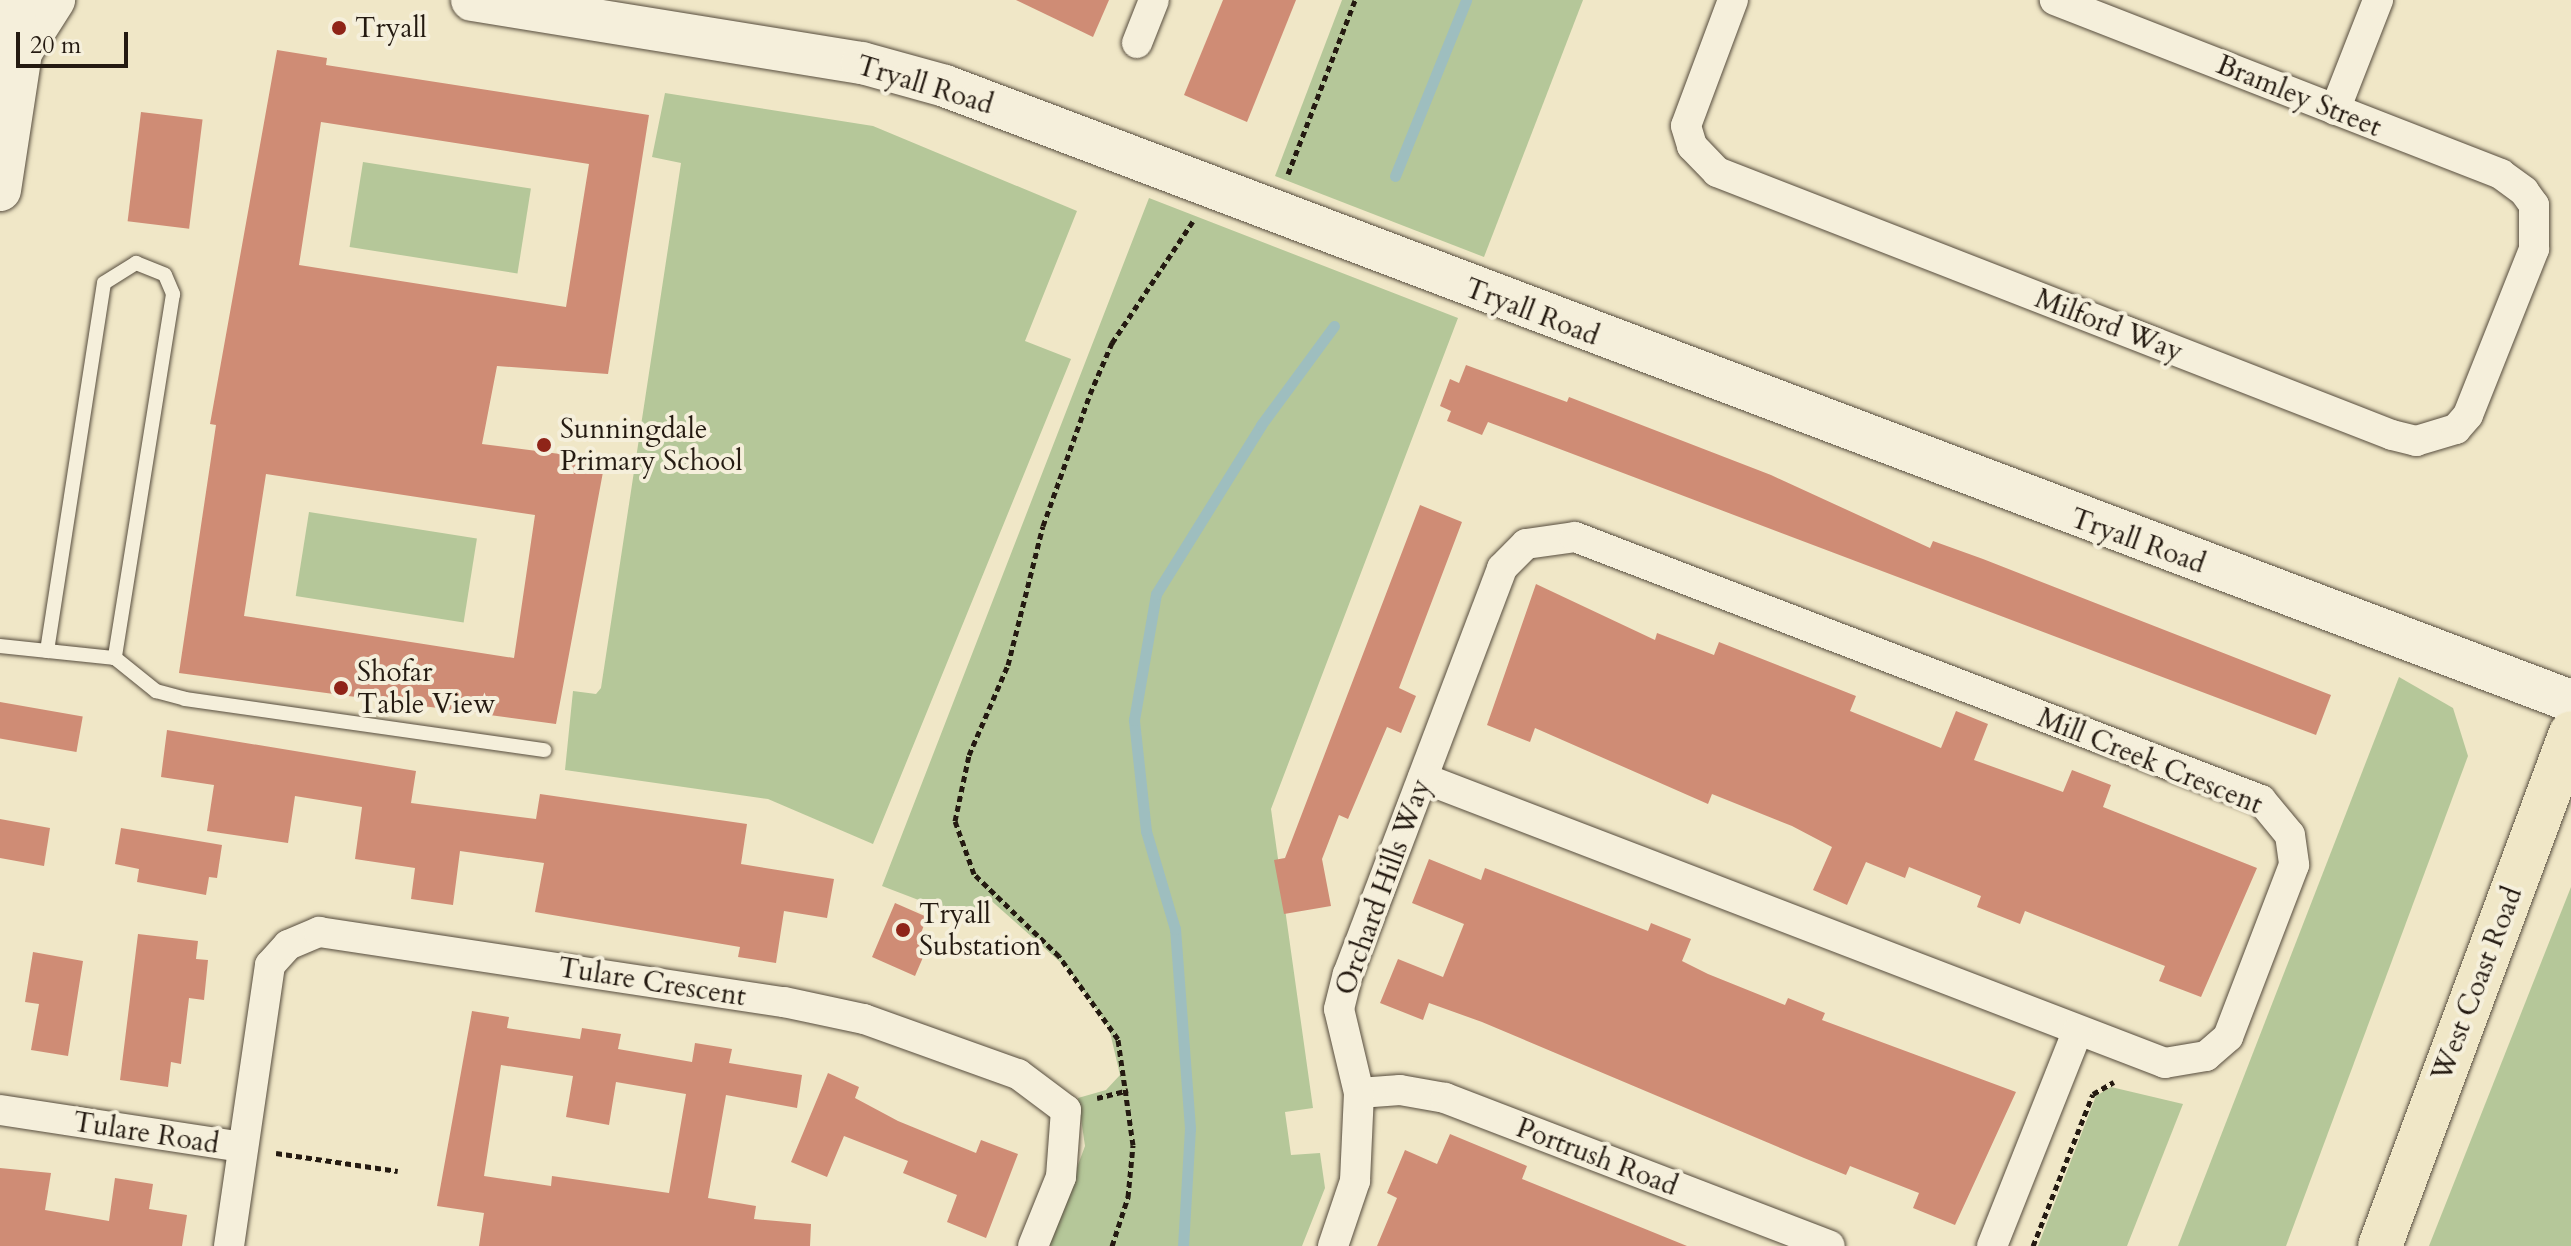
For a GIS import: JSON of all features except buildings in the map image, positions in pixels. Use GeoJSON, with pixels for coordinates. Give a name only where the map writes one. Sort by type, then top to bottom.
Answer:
{"type":"FeatureCollection","features":[{"type":"Feature","properties":{"kind":"main road","name":"West Coast Road"},"geometry":{"type":"LineString","coordinates":[[2380,1242],[2571,733]]}},
{"type":"Feature","properties":{"kind":"street"},"geometry":{"type":"LineString","coordinates":[[0,190],[21,52],[11,0]]}},
{"type":"Feature","properties":{"kind":"street"},"geometry":{"type":"LineString","coordinates":[[21,52],[54,0]]}},
{"type":"Feature","properties":{"kind":"street","name":"Tryall Road"},"geometry":{"type":"LineString","coordinates":[[472,0],[862,63],[945,86],[2571,701]]}},
{"type":"Feature","properties":{"kind":"street"},"geometry":{"type":"LineString","coordinates":[[1137,43],[1154,0]]}},
{"type":"Feature","properties":{"kind":"street","name":"Milford Way"},"geometry":{"type":"LineString","coordinates":[[1733,0],[1686,126],[1692,146],[1717,172],[2404,438],[2447,435],[2468,415],[2534,249],[2534,205]]}},
{"type":"Feature","properties":{"kind":"street","name":"Bramley Street"},"geometry":{"type":"LineString","coordinates":[[2055,0],[2501,174],[2534,205]]}},
{"type":"Feature","properties":{"kind":"street"},"geometry":{"type":"LineString","coordinates":[[2335,110],[2378,0]]}},
{"type":"Feature","properties":{"kind":"street","name":"Mill Creek Crescent"},"geometry":{"type":"LineString","coordinates":[[1423,778],[2077,1032],[2180,1064],[2206,1056],[2228,1037],[2294,865],[2290,835],[2273,810],[1575,537],[1526,544]]}},
{"type":"Feature","properties":{"kind":"street","name":"Orchard Hills Way"},"geometry":{"type":"LineString","coordinates":[[1333,1246],[1355,1181],[1359,1093],[1339,1009],[1502,568],[1526,544]]}},
{"type":"Feature","properties":{"kind":"street","name":"Tulare Crescent"},"geometry":{"type":"LineString","coordinates":[[241,1147],[270,965],[288,945],[319,932],[784,1002],[864,1019],[1018,1074],[1066,1110],[1061,1177],[1033,1246]]}},
{"type":"Feature","properties":{"kind":"street"},"geometry":{"type":"LineString","coordinates":[[1992,1246],[2077,1032]]}},
{"type":"Feature","properties":{"kind":"street","name":"Portrush Road"},"geometry":{"type":"LineString","coordinates":[[1359,1093],[1445,1098],[1830,1246]]}},
{"type":"Feature","properties":{"kind":"street","name":"Tulare Road"},"geometry":{"type":"LineString","coordinates":[[0,1110],[241,1147],[229,1246]]}},
{"type":"Feature","properties":{"kind":"lane"},"geometry":{"type":"LineString","coordinates":[[47,651],[104,283],[136,263],[165,275],[173,294],[115,658]]}},
{"type":"Feature","properties":{"kind":"lane"},"geometry":{"type":"LineString","coordinates":[[0,646],[115,658],[156,691],[185,699],[544,750]]}},
{"type":"Feature","properties":{"kind":"path"},"geometry":{"type":"LineString","coordinates":[[1282,186],[1355,0]]}},
{"type":"Feature","properties":{"kind":"path"},"geometry":{"type":"LineString","coordinates":[[1112,1246],[1133,1145],[1118,1039],[1059,956],[974,874],[955,821],[969,755],[1008,665],[1043,526],[1090,394],[1112,343],[1198,214]]}},
{"type":"Feature","properties":{"kind":"path"},"geometry":{"type":"LineString","coordinates":[[2033,1246],[2093,1094],[2113,1082],[2124,1086]]}},
{"type":"Feature","properties":{"kind":"path"},"geometry":{"type":"LineString","coordinates":[[241,1147],[398,1171]]}},
{"type":"Feature","properties":{"kind":"green space"},"geometry":{"type":"Polygon","coordinates":[[[1342,0],[1583,0],[1484,257],[1275,176],[1342,0]]]}},
{"type":"Feature","properties":{"kind":"green space"},"geometry":{"type":"Polygon","coordinates":[[[665,93],[873,126],[1077,211],[1025,341],[1071,359],[873,844],[768,799],[565,770],[573,691],[596,694],[601,688],[681,163],[652,157],[665,93]]]}},
{"type":"Feature","properties":{"kind":"green space"},"geometry":{"type":"Polygon","coordinates":[[[363,162],[531,189],[517,274],[350,247],[363,162]]]}},
{"type":"Feature","properties":{"kind":"green space"},"geometry":{"type":"Polygon","coordinates":[[[1149,198],[1458,318],[1271,809],[1313,1108],[1285,1112],[1291,1155],[1320,1153],[1325,1188],[1302,1246],[1048,1246],[1085,1146],[1078,1098],[1106,1090],[1120,1075],[1109,1028],[1069,970],[987,897],[976,922],[882,886],[1149,198]]]}},
{"type":"Feature","properties":{"kind":"green space"},"geometry":{"type":"Polygon","coordinates":[[[309,512],[477,539],[464,623],[296,596],[309,512]]]}},
{"type":"Feature","properties":{"kind":"green space"},"geometry":{"type":"Polygon","coordinates":[[[2399,677],[2453,708],[2468,756],[2286,1246],[2178,1246],[2399,677]]]}},
{"type":"Feature","properties":{"kind":"green space"},"geometry":{"type":"Polygon","coordinates":[[[2571,887],[2571,1246],[2429,1246],[2571,887]]]}},
{"type":"Feature","properties":{"kind":"green space"},"geometry":{"type":"Polygon","coordinates":[[[2111,1087],[2183,1104],[2127,1246],[2038,1246],[2096,1096],[2111,1087]]]}},
{"type":"Feature","properties":{"kind":"waterway"},"geometry":{"type":"LineString","coordinates":[[1395,176],[1466,0]]}},
{"type":"Feature","properties":{"kind":"waterway"},"geometry":{"type":"LineString","coordinates":[[1183,1246],[1190,1128],[1175,929],[1146,831],[1134,720],[1156,594],[1261,425],[1334,326]]}},
{"type":"Feature","properties":{"kind":"place","name":"Tryall"},"geometry":{"type":"Point","coordinates":[339,28]}},
{"type":"Feature","properties":{"kind":"place","name":"Sunningdale Primary School"},"geometry":{"type":"Point","coordinates":[544,445]}},
{"type":"Feature","properties":{"kind":"place","name":"Shofar Table View"},"geometry":{"type":"Point","coordinates":[341,688]}},
{"type":"Feature","properties":{"kind":"place","name":"Tryall Substation"},"geometry":{"type":"Point","coordinates":[903,930]}}]}
